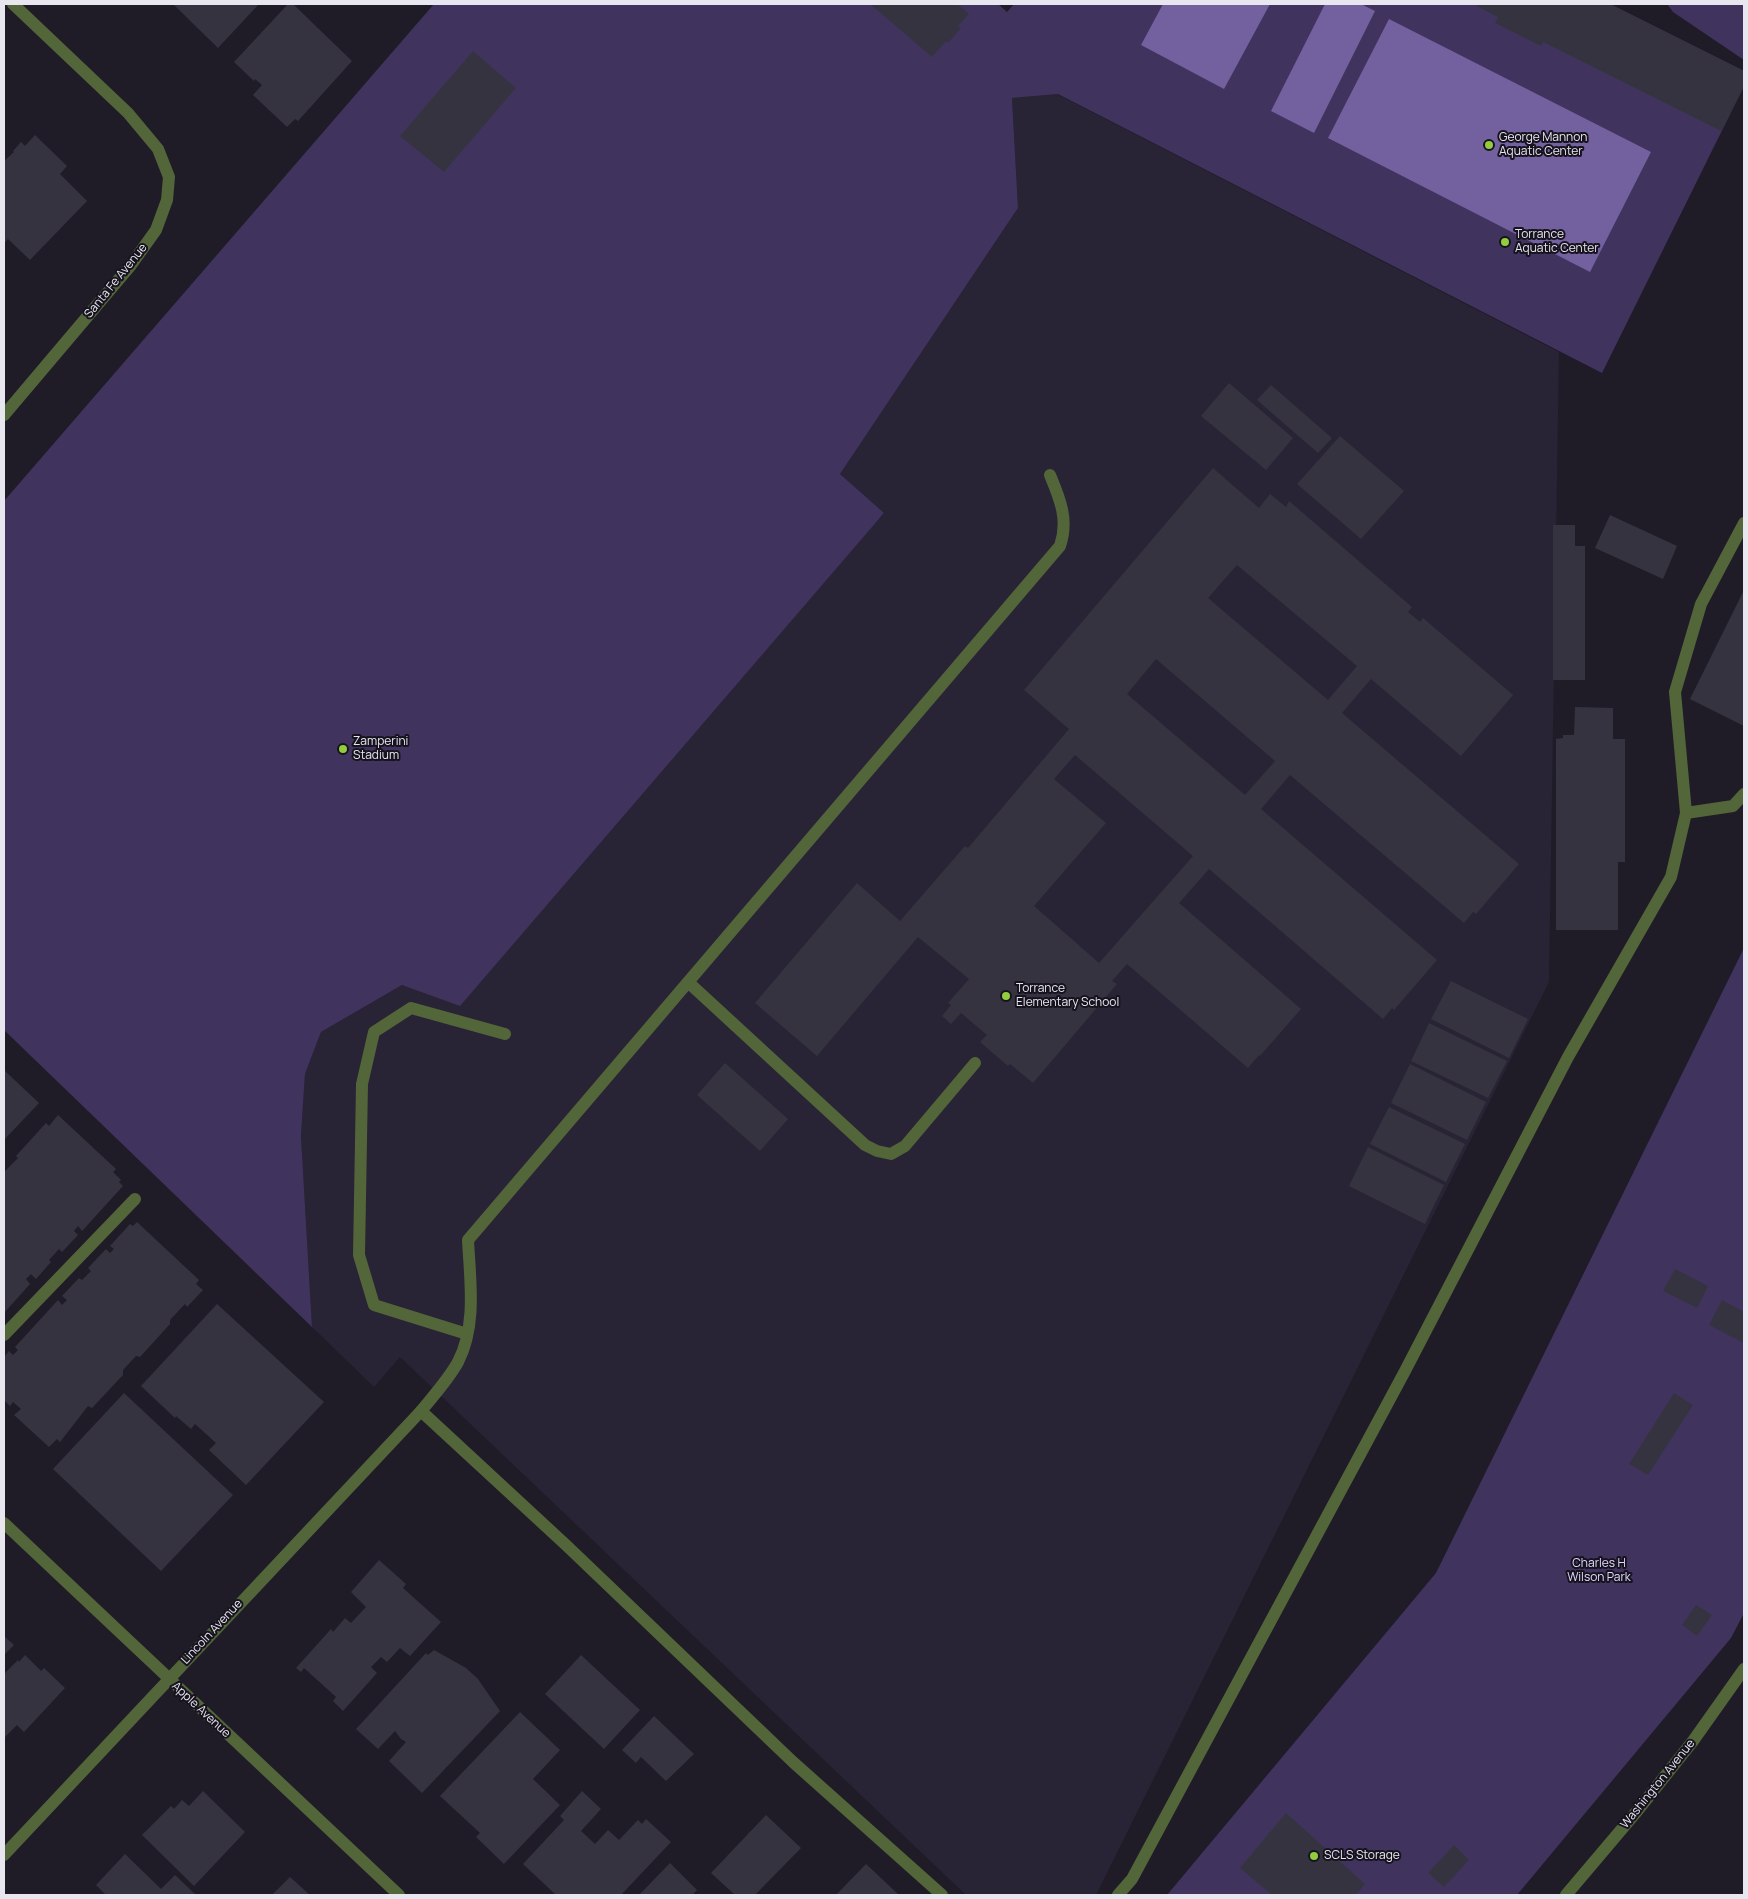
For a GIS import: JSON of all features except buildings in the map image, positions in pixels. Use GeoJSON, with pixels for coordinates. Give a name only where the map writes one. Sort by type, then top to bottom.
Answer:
{"type":"FeatureCollection","features":[{"type":"Feature","properties":{"kind":"street","name":"Santa Fe Avenue"},"geometry":{"type":"LineString","coordinates":[[4,415],[131,265],[156,230],[167,200],[169,177],[158,149],[128,113],[13,4]]}},
{"type":"Feature","properties":{"kind":"street"},"geometry":{"type":"LineString","coordinates":[[975,1063],[905,1146],[891,1154],[877,1151],[866,1145],[688,982],[1060,546],[1064,533],[1062,504],[1050,475]]}},
{"type":"Feature","properties":{"kind":"street"},"geometry":{"type":"LineString","coordinates":[[1118,1895],[1132,1880],[1405,1372],[1568,1057],[1671,877],[1686,813],[1674,692],[1701,604],[1744,523]]}},
{"type":"Feature","properties":{"kind":"street"},"geometry":{"type":"LineString","coordinates":[[1686,813],[1733,806],[1744,794]]}},
{"type":"Feature","properties":{"kind":"street","name":"Lincoln Avenue"},"geometry":{"type":"LineString","coordinates":[[4,1854],[421,1411],[448,1379],[458,1360],[469,1322],[471,1288],[468,1240],[688,982]]}},
{"type":"Feature","properties":{"kind":"street"},"geometry":{"type":"LineString","coordinates":[[466,1334],[374,1305],[359,1255],[362,1084],[374,1032],[410,1008],[505,1034]]}},
{"type":"Feature","properties":{"kind":"street"},"geometry":{"type":"LineString","coordinates":[[4,1335],[136,1199]]}},
{"type":"Feature","properties":{"kind":"street"},"geometry":{"type":"LineString","coordinates":[[421,1411],[566,1545],[793,1762],[942,1895]]}},
{"type":"Feature","properties":{"kind":"street","name":"Apple Avenue"},"geometry":{"type":"LineString","coordinates":[[4,1523],[399,1895]]}},
{"type":"Feature","properties":{"kind":"street","name":"Washington Avenue"},"geometry":{"type":"LineString","coordinates":[[1566,1895],[1693,1741],[1744,1669]]}},
{"type":"Feature","properties":{"kind":"shaded area"},"geometry":{"type":"Polygon","coordinates":[[[1163,4],[1270,4],[1224,89],[1141,45],[1163,4]]]}},
{"type":"Feature","properties":{"kind":"shaded area"},"geometry":{"type":"Polygon","coordinates":[[[1325,4],[1361,4],[1375,11],[1314,133],[1271,111],[1325,4]]]}},
{"type":"Feature","properties":{"kind":"shaded area","name":"George Mannon Aquatic Center"},"geometry":{"type":"Polygon","coordinates":[[[1389,19],[1651,152],[1590,272],[1328,138],[1389,19]]]}},
{"type":"Feature","properties":{"kind":"shaded area","name":"Torrance Elementary School"},"geometry":{"type":"Polygon","coordinates":[[[1057,94],[1559,352],[1549,982],[1096,1895],[966,1895],[400,1357],[374,1387],[312,1327],[301,1136],[305,1074],[321,1032],[402,985],[884,514],[840,474],[1018,208],[1012,98],[1057,94]]]}},
{"type":"Feature","properties":{"kind":"green space","name":"Zamperini Stadium"},"geometry":{"type":"Polygon","coordinates":[[[434,4],[998,4],[1007,12],[1014,4],[1610,4],[1744,71],[1744,86],[1602,373],[1058,94],[1012,98],[1018,208],[840,474],[884,513],[460,1006],[402,985],[321,1032],[305,1074],[301,1136],[312,1327],[4,1030],[4,501],[434,4]]]}},
{"type":"Feature","properties":{"kind":"green space"},"geometry":{"type":"Polygon","coordinates":[[[1667,4],[1744,4],[1744,60],[1673,12],[1667,4]]]}},
{"type":"Feature","properties":{"kind":"green space","name":"Charles H Wilson Park"},"geometry":{"type":"Polygon","coordinates":[[[1744,948],[1744,1613],[1731,1638],[1517,1895],[1167,1895],[1436,1573],[1744,948]]]}},
{"type":"Feature","properties":{"kind":"place","name":"George Mannon Aquatic Center"},"geometry":{"type":"Point","coordinates":[1489,145]}},
{"type":"Feature","properties":{"kind":"place","name":"Torrance Aquatic Center"},"geometry":{"type":"Point","coordinates":[1505,242]}},
{"type":"Feature","properties":{"kind":"place","name":"Zamperini Stadium"},"geometry":{"type":"Point","coordinates":[343,749]}},
{"type":"Feature","properties":{"kind":"place","name":"Torrance Elementary School"},"geometry":{"type":"Point","coordinates":[1006,996]}},
{"type":"Feature","properties":{"kind":"place","name":"SCLS Storage"},"geometry":{"type":"Point","coordinates":[1314,1856]}}]}
